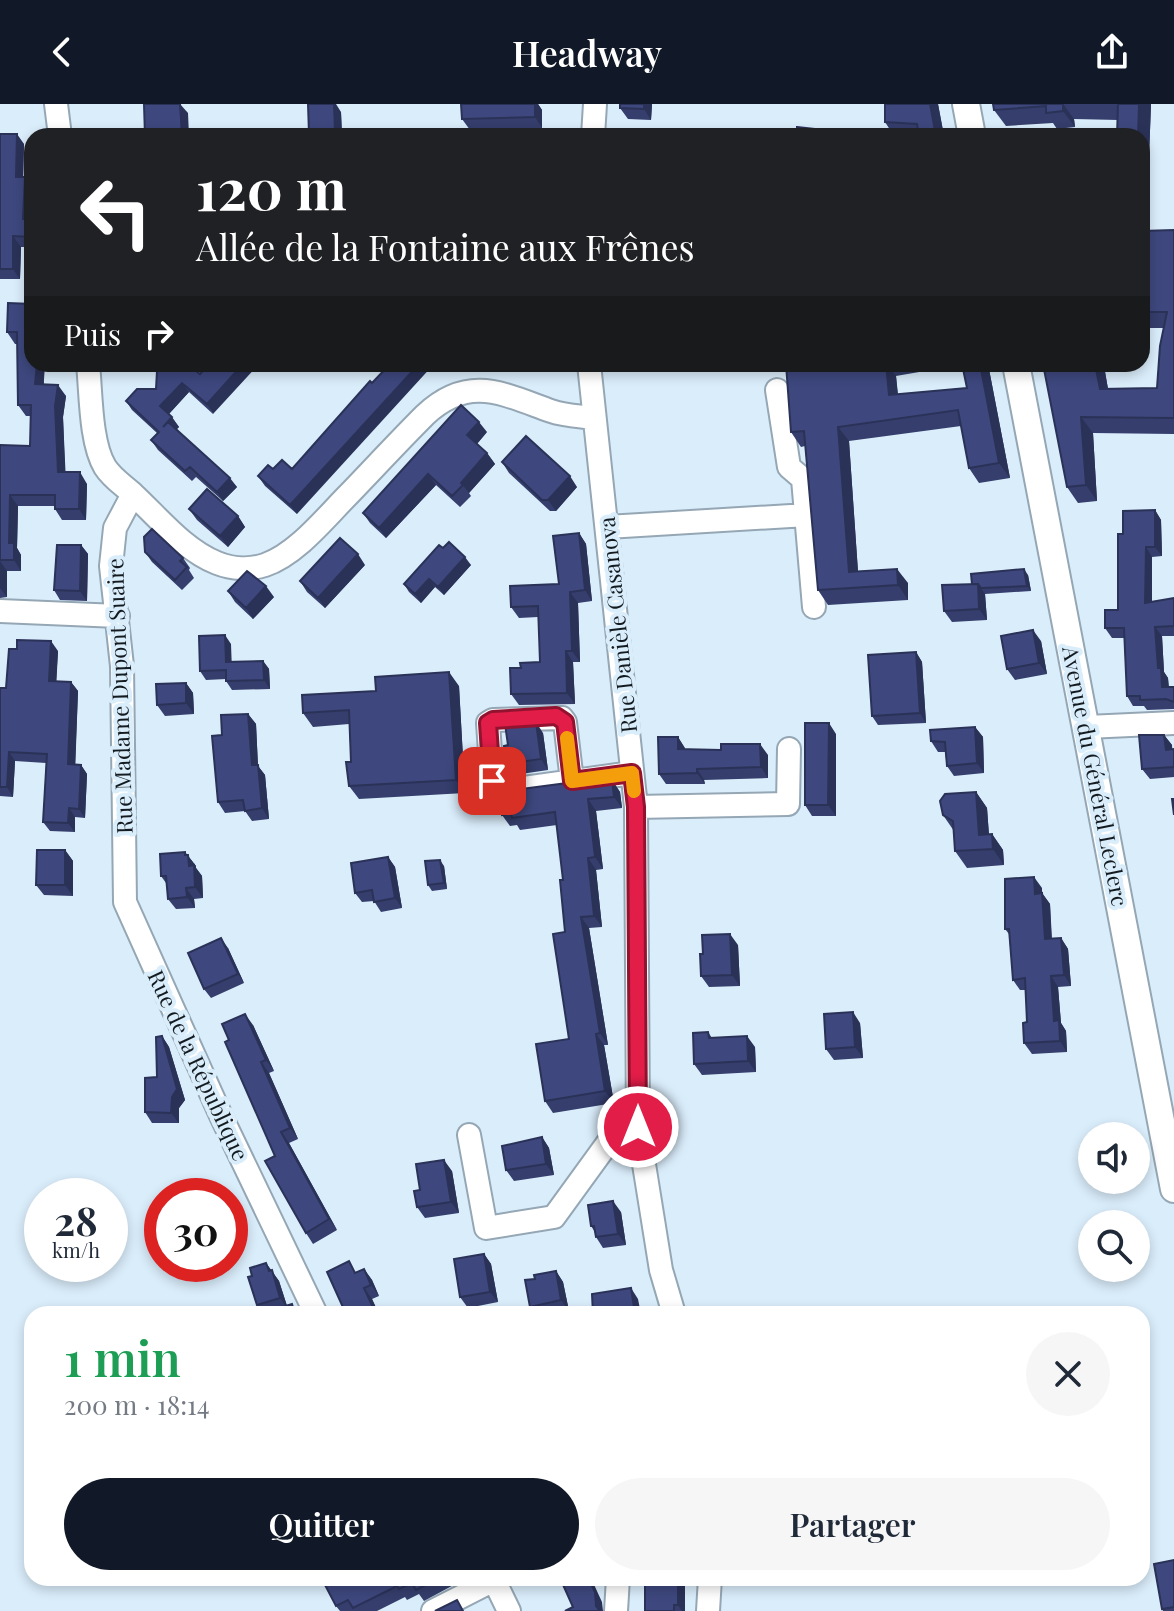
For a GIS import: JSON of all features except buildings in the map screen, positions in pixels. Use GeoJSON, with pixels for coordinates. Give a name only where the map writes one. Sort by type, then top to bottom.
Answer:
{"type":"FeatureCollection","features":[{"type":"Feature","properties":{"kind":"main road"},"geometry":{"type":"LineString","coordinates":[[966,104],[970,128]]}},
{"type":"Feature","properties":{"kind":"main road","name":"Avenue du Général Leclerc"},"geometry":{"type":"LineString","coordinates":[[1018,372],[1174,1189]]}},
{"type":"Feature","properties":{"kind":"street"},"geometry":{"type":"LineString","coordinates":[[56,104],[59,128]]}},
{"type":"Feature","properties":{"kind":"street"},"geometry":{"type":"LineString","coordinates":[[594,128],[595,104]]}},
{"type":"Feature","properties":{"kind":"street"},"geometry":{"type":"LineString","coordinates":[[92,372],[96,434],[102,463],[112,476],[189,546],[203,556],[234,568],[266,565],[283,555],[320,525],[439,401],[454,394],[503,392],[553,412],[594,418]]}},
{"type":"Feature","properties":{"kind":"street","name":"Rue Danièle Casanova"},"geometry":{"type":"LineString","coordinates":[[590,372],[636,807],[638,1127],[653,1226],[672,1306]]}},
{"type":"Feature","properties":{"kind":"street"},"geometry":{"type":"LineString","coordinates":[[777,390],[789,467],[803,479],[814,607]]}},
{"type":"Feature","properties":{"kind":"street","name":"Rue Madame Dupont Suaire"},"geometry":{"type":"LineString","coordinates":[[125,902],[122,681],[111,566],[115,528],[133,494]]}},
{"type":"Feature","properties":{"kind":"street"},"geometry":{"type":"LineString","coordinates":[[607,527],[807,515]]}},
{"type":"Feature","properties":{"kind":"street"},"geometry":{"type":"LineString","coordinates":[[0,611],[118,616]]}},
{"type":"Feature","properties":{"kind":"street"},"geometry":{"type":"LineString","coordinates":[[572,781],[562,718],[493,720],[488,723],[492,781],[496,786],[508,790],[632,773]]}},
{"type":"Feature","properties":{"kind":"street"},"geometry":{"type":"LineString","coordinates":[[1087,727],[1174,723]]}},
{"type":"Feature","properties":{"kind":"street"},"geometry":{"type":"LineString","coordinates":[[636,807],[788,804],[789,749]]}},
{"type":"Feature","properties":{"kind":"street","name":"Rue de la République"},"geometry":{"type":"LineString","coordinates":[[125,902],[222,1118],[312,1306]]}},
{"type":"Feature","properties":{"kind":"street"},"geometry":{"type":"LineString","coordinates":[[469,1135],[486,1228],[554,1217],[615,1133],[638,1127]]}},
{"type":"Feature","properties":{"kind":"street"},"geometry":{"type":"LineString","coordinates":[[433,1611],[481,1586]]}},
{"type":"Feature","properties":{"kind":"street"},"geometry":{"type":"LineString","coordinates":[[497,1586],[509,1611]]}},
{"type":"Feature","properties":{"kind":"street"},"geometry":{"type":"LineString","coordinates":[[616,1611],[618,1586]]}},
{"type":"Feature","properties":{"kind":"street"},"geometry":{"type":"LineString","coordinates":[[708,1611],[710,1586]]}},
{"type":"Feature","properties":{"kind":"slow traffic"},"geometry":{"type":"LineString","coordinates":[[567,738],[572,781],[632,773],[634,791]]}},
{"type":"Feature","properties":{"kind":"route"},"geometry":{"type":"LineString","coordinates":[[492,781],[488,723],[493,720],[556,716],[565,722],[572,781],[632,773],[636,807],[638,1127]]}}]}
